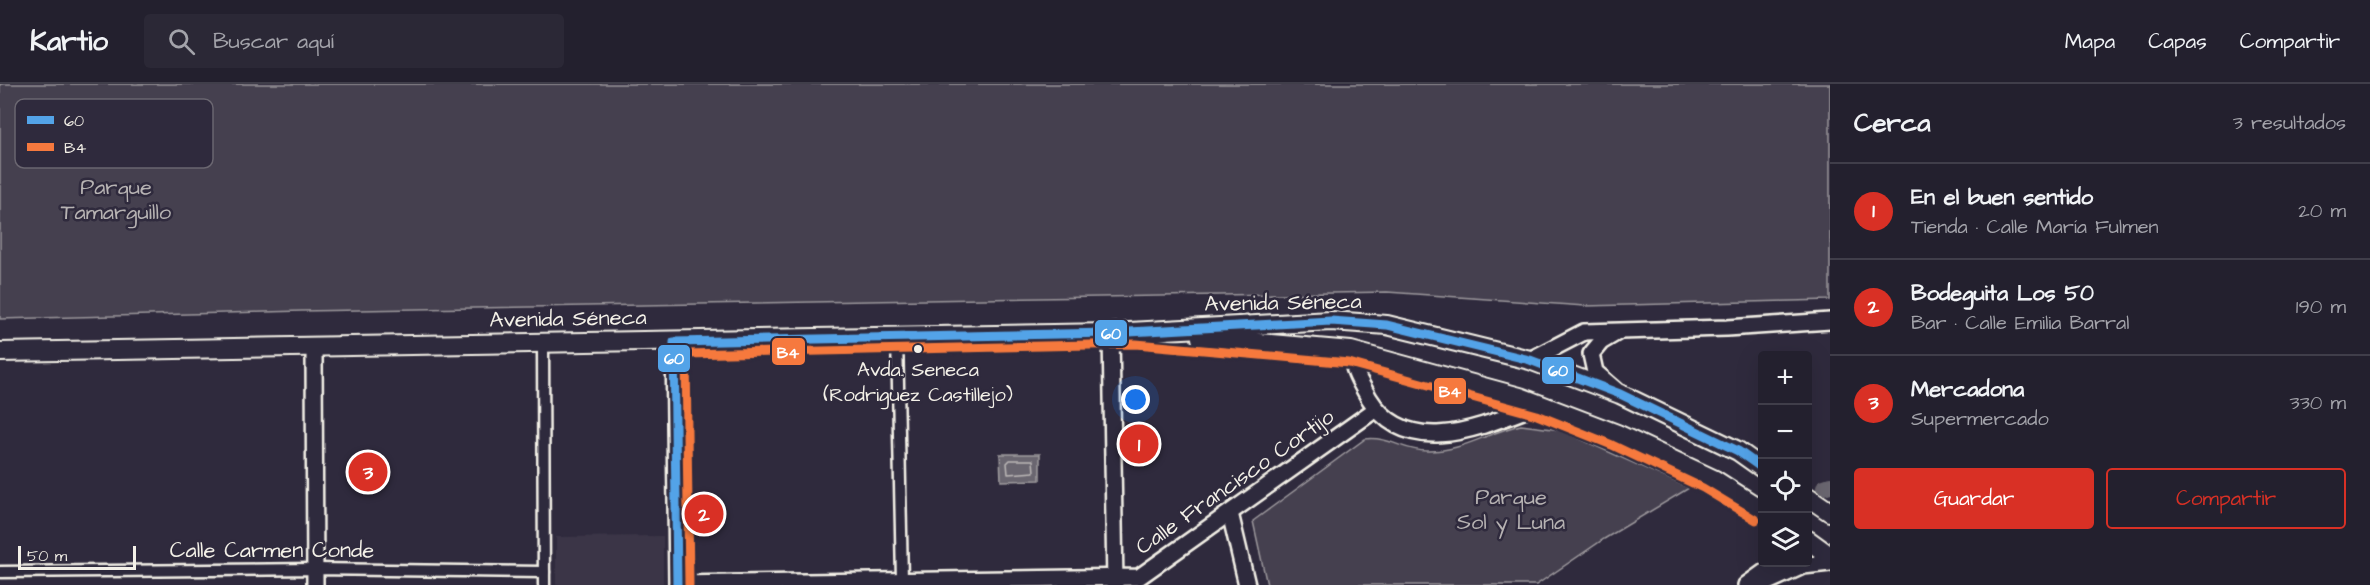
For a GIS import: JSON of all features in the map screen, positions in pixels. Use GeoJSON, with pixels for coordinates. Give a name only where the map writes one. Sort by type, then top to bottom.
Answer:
{"type":"FeatureCollection","features":[{"type":"Feature","properties":{"kind":"street","name":"Avenida Séneca"},"geometry":{"type":"LineString","coordinates":[[0,352],[1111,333],[1331,321],[1396,327],[1530,360],[1620,394],[1738,452],[1758,465]]}},
{"type":"Feature","properties":{"kind":"street"},"geometry":{"type":"LineString","coordinates":[[1530,360],[1584,332],[1727,328],[1830,321]]}},
{"type":"Feature","properties":{"kind":"street"},"geometry":{"type":"LineString","coordinates":[[1620,394],[1595,372],[1592,354],[1601,342],[1621,330]]}},
{"type":"Feature","properties":{"kind":"street","name":"Avenida Séneca"},"geometry":{"type":"LineString","coordinates":[[1136,332],[1351,351],[1541,404],[1617,434],[1709,477],[1758,508]]}},
{"type":"Feature","properties":{"kind":"street"},"geometry":{"type":"LineString","coordinates":[[1111,333],[1115,581]]}},
{"type":"Feature","properties":{"kind":"street"},"geometry":{"type":"LineString","coordinates":[[897,337],[902,580]]}},
{"type":"Feature","properties":{"kind":"street"},"geometry":{"type":"LineString","coordinates":[[674,342],[678,585]]}},
{"type":"Feature","properties":{"kind":"street"},"geometry":{"type":"LineString","coordinates":[[543,344],[544,585]]}},
{"type":"Feature","properties":{"kind":"street"},"geometry":{"type":"LineString","coordinates":[[314,348],[315,585]]}},
{"type":"Feature","properties":{"kind":"street"},"geometry":{"type":"LineString","coordinates":[[1351,351],[1353,370],[1376,409],[1398,428],[1429,436],[1476,428],[1541,404]]}},
{"type":"Feature","properties":{"kind":"street","name":"Calle Francisco Cortijo"},"geometry":{"type":"LineString","coordinates":[[678,585],[902,580],[1115,581],[1139,577],[1376,409]]}},
{"type":"Feature","properties":{"kind":"street"},"geometry":{"type":"LineString","coordinates":[[1812,500],[1830,512]]}},
{"type":"Feature","properties":{"kind":"street"},"geometry":{"type":"LineString","coordinates":[[1230,513],[1247,585]]}},
{"type":"Feature","properties":{"kind":"street"},"geometry":{"type":"LineString","coordinates":[[1812,543],[1830,556]]}},
{"type":"Feature","properties":{"kind":"street"},"geometry":{"type":"LineString","coordinates":[[1761,585],[1803,566],[1830,562]]}},
{"type":"Feature","properties":{"kind":"street"},"geometry":{"type":"LineString","coordinates":[[1746,585],[1771,567]]}},
{"type":"Feature","properties":{"kind":"street","name":"Calle Carmen Conde"},"geometry":{"type":"LineString","coordinates":[[0,572],[315,569],[544,572]]}},
{"type":"Feature","properties":{"kind":"shaded area"},"geometry":{"type":"Polygon","coordinates":[[[663,536],[663,585],[556,585],[556,537],[663,536]]]}},
{"type":"Feature","properties":{"kind":"green space","name":"Parque Tamarguillo"},"geometry":{"type":"Polygon","coordinates":[[[0,84],[1830,84],[1830,300],[1585,306],[1387,292],[302,311],[0,319],[0,84]]]}},
{"type":"Feature","properties":{"kind":"green space","name":"Parque Sol y Luna"},"geometry":{"type":"Polygon","coordinates":[[[1521,425],[1560,430],[1689,488],[1604,539],[1536,585],[1267,585],[1253,521],[1365,439],[1381,440],[1411,449],[1440,450],[1463,445],[1521,425]]]}},
{"type":"Feature","properties":{"kind":"water"},"geometry":{"type":"Polygon","coordinates":[[[1000,454],[1040,454],[1040,480],[1001,481],[1000,454]]]}},
{"type":"Feature","properties":{"kind":"waterway"},"geometry":{"type":"LineString","coordinates":[[1824,487],[1830,485]]}},
{"type":"Feature","properties":{"kind":"transit line","name":"60"},"geometry":{"type":"LineString","coordinates":[[677,585],[674,342],[1111,333],[1331,321],[1387,325],[1530,360],[1620,394],[1738,451],[1758,465]]}},
{"type":"Feature","properties":{"kind":"transit line","name":"B4"},"geometry":{"type":"LineString","coordinates":[[689,585],[686,354],[1136,344],[1349,363],[1537,415],[1612,445],[1703,488],[1756,520]]}},
{"type":"Feature","properties":{"kind":"place","name":"Avda. Seneca (Rodriguez Castillejo)"},"geometry":{"type":"Point","coordinates":[918,349]}},
{"type":"Feature","properties":{"kind":"place","name":"En el buen sentido"},"geometry":{"type":"Point","coordinates":[1139,444]}},
{"type":"Feature","properties":{"kind":"place","name":"Mercadona"},"geometry":{"type":"Point","coordinates":[368,472]}},
{"type":"Feature","properties":{"kind":"place","name":"Bodeguita Los 50"},"geometry":{"type":"Point","coordinates":[704,514]}}]}
